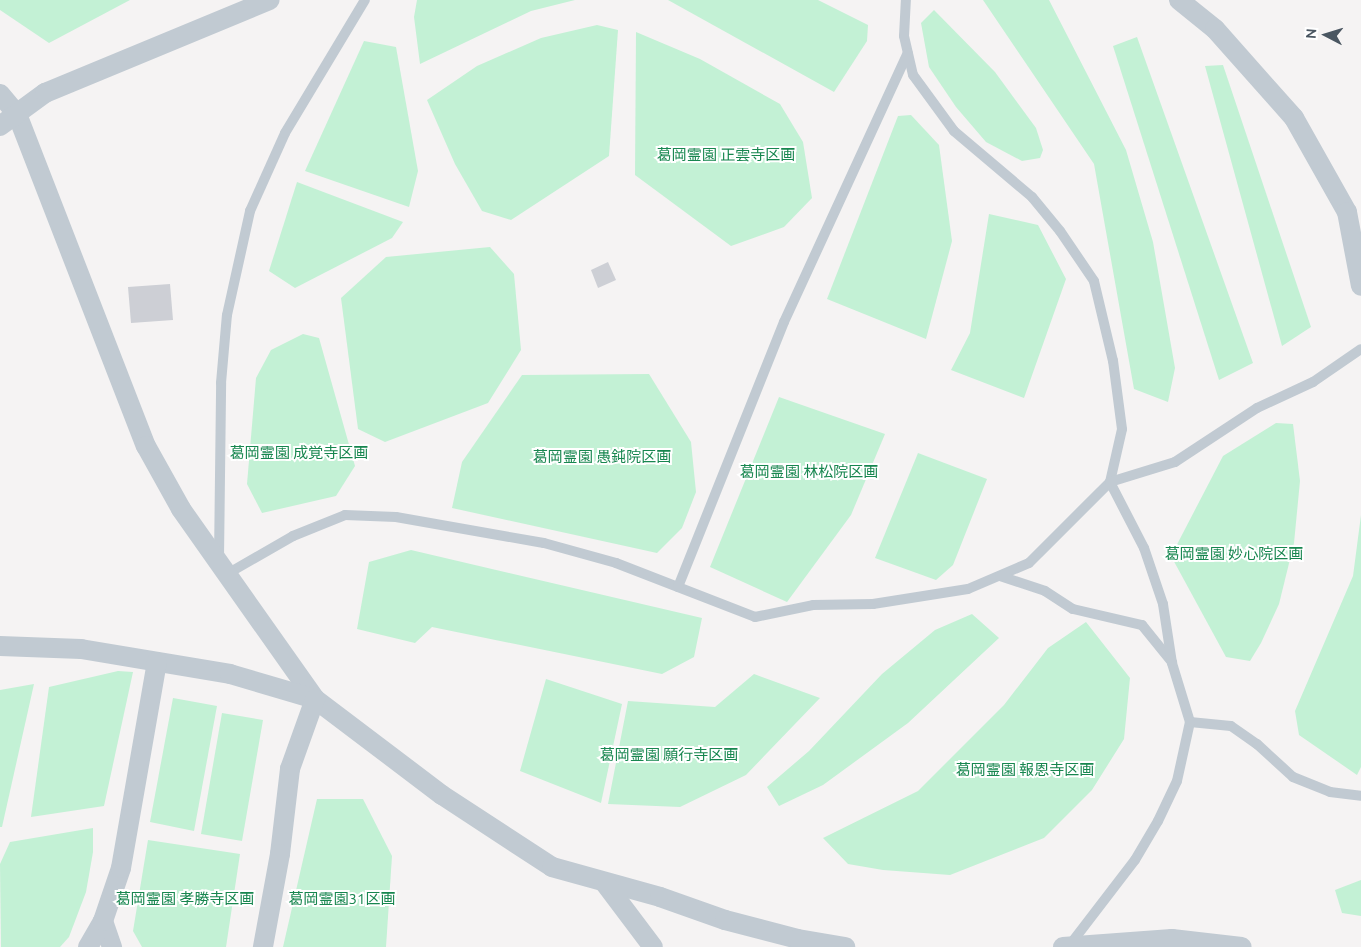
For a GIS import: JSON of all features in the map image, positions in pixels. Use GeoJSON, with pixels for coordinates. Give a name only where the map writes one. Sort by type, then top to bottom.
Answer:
{"type":"FeatureCollection","features":[{"type":"Feature","properties":{"kind":"street"},"geometry":{"type":"LineString","coordinates":[[0,126],[45,93],[269,0]]}},
{"type":"Feature","properties":{"kind":"street"},"geometry":{"type":"LineString","coordinates":[[1179,0],[1215,29],[1294,118],[1347,212],[1360,280]]}},
{"type":"Feature","properties":{"kind":"street"},"geometry":{"type":"LineString","coordinates":[[0,94],[17,114],[146,446],[181,509],[315,699],[442,795],[552,867],[725,920],[798,939],[845,947]]}},
{"type":"Feature","properties":{"kind":"street"},"geometry":{"type":"LineString","coordinates":[[0,646],[81,649],[230,674],[315,699]]}},
{"type":"Feature","properties":{"kind":"street"},"geometry":{"type":"LineString","coordinates":[[88,947],[103,921],[121,868],[157,662]]}},
{"type":"Feature","properties":{"kind":"street"},"geometry":{"type":"LineString","coordinates":[[263,947],[280,854],[290,769],[315,699]]}},
{"type":"Feature","properties":{"kind":"street"},"geometry":{"type":"LineString","coordinates":[[604,882],[653,947]]}},
{"type":"Feature","properties":{"kind":"street"},"geometry":{"type":"LineString","coordinates":[[103,921],[112,947]]}},
{"type":"Feature","properties":{"kind":"street"},"geometry":{"type":"LineString","coordinates":[[1066,947],[1172,939],[1242,947]]}},
{"type":"Feature","properties":{"kind":"lane"},"geometry":{"type":"LineString","coordinates":[[365,0],[284,133],[250,211],[226,323],[221,383],[223,568],[345,515],[396,517],[544,543],[616,563],[755,617],[813,605],[873,604],[968,590],[1029,562],[1110,482],[1175,462],[1257,408],[1313,382],[1361,349]]}},
{"type":"Feature","properties":{"kind":"lane"},"geometry":{"type":"LineString","coordinates":[[906,0],[904,36],[913,75],[954,132],[1032,197],[1094,281],[1113,361],[1122,429],[1110,482],[1144,548],[1163,604],[1172,663],[1190,722],[1177,781],[1158,820],[1135,860],[1066,947]]}},
{"type":"Feature","properties":{"kind":"lane"},"geometry":{"type":"LineString","coordinates":[[678,587],[784,322],[908,53]]}},
{"type":"Feature","properties":{"kind":"lane"},"geometry":{"type":"LineString","coordinates":[[1000,576],[1046,592],[1073,609],[1142,625],[1172,663]]}},
{"type":"Feature","properties":{"kind":"lane"},"geometry":{"type":"LineString","coordinates":[[1190,722],[1231,726],[1257,744],[1293,778],[1330,792],[1361,796]]}},
{"type":"Feature","properties":{"kind":"green space"},"geometry":{"type":"Polygon","coordinates":[[[0,0],[130,0],[49,43],[0,10],[0,0]]]}},
{"type":"Feature","properties":{"kind":"green space"},"geometry":{"type":"Polygon","coordinates":[[[417,0],[575,0],[531,11],[420,64],[414,17],[417,0]]]}},
{"type":"Feature","properties":{"kind":"green space"},"geometry":{"type":"Polygon","coordinates":[[[668,0],[818,0],[868,25],[867,41],[834,92],[668,0]]]}},
{"type":"Feature","properties":{"kind":"green space"},"geometry":{"type":"Polygon","coordinates":[[[983,0],[1049,0],[1126,150],[1153,242],[1175,368],[1168,402],[1134,389],[1094,164],[983,0]]]}},
{"type":"Feature","properties":{"kind":"green space"},"geometry":{"type":"Polygon","coordinates":[[[934,10],[995,72],[1036,128],[1043,150],[1040,158],[1022,161],[986,142],[956,107],[929,67],[921,23],[934,10]]]}},
{"type":"Feature","properties":{"kind":"green space"},"geometry":{"type":"Polygon","coordinates":[[[597,25],[618,30],[609,156],[511,220],[482,211],[455,164],[427,100],[477,66],[541,38],[597,25]]]}},
{"type":"Feature","properties":{"kind":"green space","name":"葛岡霊園 正雲寺区画"},"geometry":{"type":"Polygon","coordinates":[[[636,32],[700,59],[780,104],[803,142],[812,198],[784,227],[731,246],[635,175],[636,32]]]}},
{"type":"Feature","properties":{"kind":"green space"},"geometry":{"type":"Polygon","coordinates":[[[1137,37],[1253,363],[1219,380],[1113,46],[1137,37]]]}},
{"type":"Feature","properties":{"kind":"green space"},"geometry":{"type":"Polygon","coordinates":[[[364,41],[396,47],[418,171],[409,207],[305,171],[364,41]]]}},
{"type":"Feature","properties":{"kind":"green space"},"geometry":{"type":"Polygon","coordinates":[[[1223,65],[1311,327],[1282,346],[1205,66],[1223,65]]]}},
{"type":"Feature","properties":{"kind":"green space"},"geometry":{"type":"Polygon","coordinates":[[[911,115],[939,145],[952,241],[926,339],[827,299],[898,116],[911,115]]]}},
{"type":"Feature","properties":{"kind":"green space"},"geometry":{"type":"Polygon","coordinates":[[[297,182],[403,222],[392,238],[295,288],[269,271],[297,182]]]}},
{"type":"Feature","properties":{"kind":"green space"},"geometry":{"type":"Polygon","coordinates":[[[989,214],[1038,225],[1066,279],[1024,398],[951,370],[970,333],[989,214]]]}},
{"type":"Feature","properties":{"kind":"green space"},"geometry":{"type":"Polygon","coordinates":[[[490,247],[514,274],[521,350],[488,403],[385,442],[358,429],[341,298],[386,257],[490,247]]]}},
{"type":"Feature","properties":{"kind":"green space","name":"葛岡霊園 成覚寺区画"},"geometry":{"type":"Polygon","coordinates":[[[303,334],[319,338],[355,466],[336,496],[262,513],[247,484],[256,378],[271,350],[303,334]]]}},
{"type":"Feature","properties":{"kind":"green space","name":"葛岡霊園 愚鈍院区画"},"geometry":{"type":"Polygon","coordinates":[[[649,374],[691,442],[696,492],[682,528],[657,553],[452,508],[462,462],[522,375],[649,374]]]}},
{"type":"Feature","properties":{"kind":"green space","name":"葛岡霊園 林松院区画"},"geometry":{"type":"Polygon","coordinates":[[[779,397],[885,434],[851,515],[787,602],[710,567],[779,397]]]}},
{"type":"Feature","properties":{"kind":"green space","name":"葛岡霊園 妙心院区画"},"geometry":{"type":"Polygon","coordinates":[[[1276,423],[1293,424],[1300,481],[1294,543],[1279,604],[1261,643],[1250,661],[1226,657],[1171,556],[1223,456],[1276,423]]]}},
{"type":"Feature","properties":{"kind":"green space","name":"葛岡霊園 林松院区画"},"geometry":{"type":"Polygon","coordinates":[[[918,453],[987,479],[953,565],[936,580],[875,558],[918,453]]]}},
{"type":"Feature","properties":{"kind":"green space"},"geometry":{"type":"Polygon","coordinates":[[[1361,515],[1361,767],[1357,775],[1299,735],[1295,711],[1353,576],[1361,515]]]}},
{"type":"Feature","properties":{"kind":"green space"},"geometry":{"type":"Polygon","coordinates":[[[411,550],[702,618],[694,657],[662,674],[432,627],[415,643],[357,629],[369,562],[411,550]]]}},
{"type":"Feature","properties":{"kind":"green space"},"geometry":{"type":"Polygon","coordinates":[[[972,614],[999,638],[908,723],[823,785],[779,806],[767,787],[809,751],[882,674],[935,630],[972,614]]]}},
{"type":"Feature","properties":{"kind":"green space","name":"葛岡霊園 報恩寺区画"},"geometry":{"type":"Polygon","coordinates":[[[1086,622],[1130,678],[1124,739],[1092,790],[1044,838],[950,875],[883,870],[848,864],[823,838],[918,791],[1004,705],[1048,648],[1086,622]]]}},
{"type":"Feature","properties":{"kind":"green space"},"geometry":{"type":"Polygon","coordinates":[[[118,671],[133,672],[104,806],[31,817],[49,687],[118,671]]]}},
{"type":"Feature","properties":{"kind":"green space","name":"葛岡霊園 願行寺区画"},"geometry":{"type":"Polygon","coordinates":[[[754,674],[820,698],[746,775],[680,807],[608,804],[628,701],[715,707],[754,674]]]}},
{"type":"Feature","properties":{"kind":"green space"},"geometry":{"type":"Polygon","coordinates":[[[546,679],[622,704],[601,803],[520,771],[546,679]]]}},
{"type":"Feature","properties":{"kind":"green space"},"geometry":{"type":"Polygon","coordinates":[[[34,684],[2,827],[0,827],[0,690],[34,684]]]}},
{"type":"Feature","properties":{"kind":"green space"},"geometry":{"type":"Polygon","coordinates":[[[173,698],[217,706],[194,831],[150,822],[173,698]]]}},
{"type":"Feature","properties":{"kind":"green space"},"geometry":{"type":"Polygon","coordinates":[[[222,713],[263,720],[242,841],[201,834],[222,713]]]}},
{"type":"Feature","properties":{"kind":"green space","name":"葛岡霊園31区画"},"geometry":{"type":"Polygon","coordinates":[[[317,799],[363,799],[392,856],[386,947],[283,947],[317,799]]]}},
{"type":"Feature","properties":{"kind":"green space"},"geometry":{"type":"Polygon","coordinates":[[[93,828],[93,852],[86,892],[69,937],[60,947],[1,947],[0,864],[10,842],[93,828]]]}},
{"type":"Feature","properties":{"kind":"green space","name":"葛岡霊園 孝勝寺区画"},"geometry":{"type":"Polygon","coordinates":[[[148,840],[240,854],[226,947],[142,947],[133,931],[148,840]]]}},
{"type":"Feature","properties":{"kind":"green space"},"geometry":{"type":"Polygon","coordinates":[[[1361,880],[1361,916],[1342,913],[1335,890],[1361,880]]]}},
{"type":"Feature","properties":{"kind":"building"},"geometry":{"type":"Polygon","coordinates":[[[608,262],[616,280],[598,288],[591,270],[608,262]]]}},
{"type":"Feature","properties":{"kind":"building"},"geometry":{"type":"Polygon","coordinates":[[[170,284],[173,320],[131,323],[128,287],[170,284]]]}}]}
